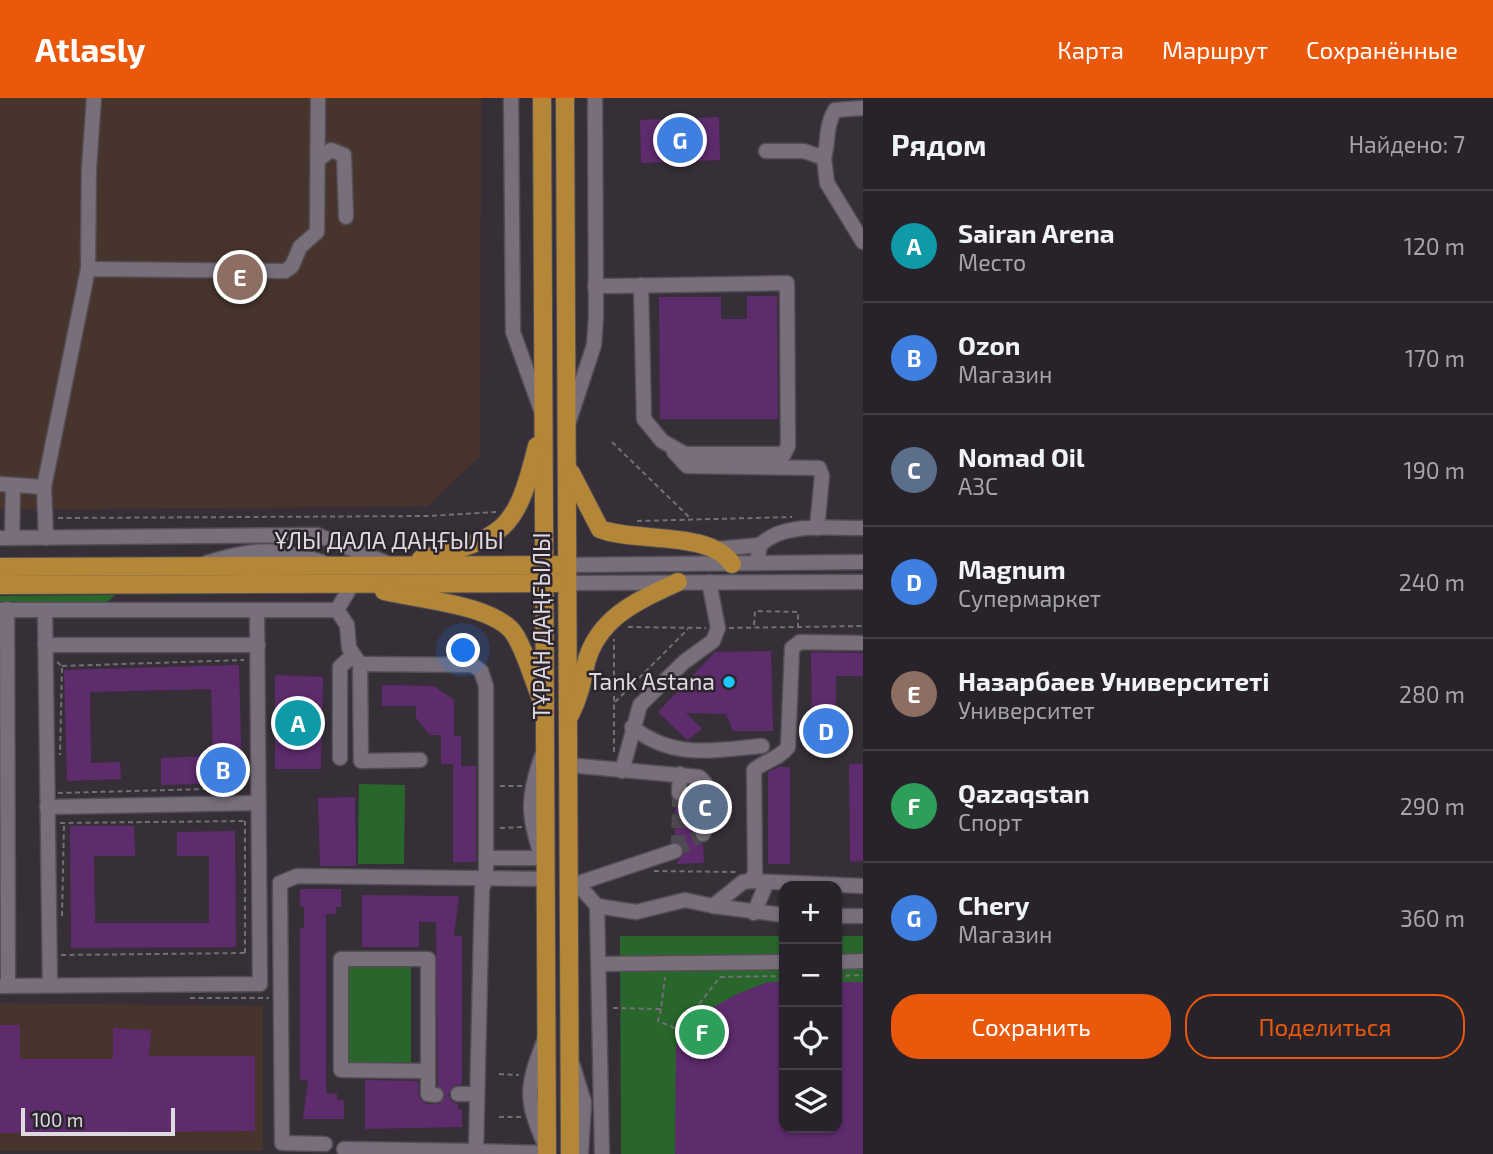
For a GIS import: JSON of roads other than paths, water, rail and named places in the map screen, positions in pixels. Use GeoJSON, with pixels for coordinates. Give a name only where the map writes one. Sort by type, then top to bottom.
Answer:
{"type":"FeatureCollection","features":[{"type":"Feature","properties":{"kind":"main road","name":"ТҰРАН ДАҢҒЫЛЫ"},"geometry":{"type":"LineString","coordinates":[[542,98],[547,1152]]}},
{"type":"Feature","properties":{"kind":"main road","name":"ТҰРАН ДАҢҒЫЛЫ"},"geometry":{"type":"LineString","coordinates":[[565,98],[570,1154]]}},
{"type":"Feature","properties":{"kind":"main road"},"geometry":{"type":"LineString","coordinates":[[393,566],[475,545],[509,520],[519,508],[544,419]]}},
{"type":"Feature","properties":{"kind":"main road"},"geometry":{"type":"LineString","coordinates":[[568,467],[600,529],[638,538],[704,544],[716,549],[732,564]]}},
{"type":"Feature","properties":{"kind":"main road","name":"ҰЛЫ ДАЛА ДАҢҒЫЛЫ"},"geometry":{"type":"LineString","coordinates":[[0,567],[393,566],[545,574]]}},
{"type":"Feature","properties":{"kind":"main road","name":"ҰЛЫ ДАЛА ДАҢҒЫЛЫ"},"geometry":{"type":"LineString","coordinates":[[0,585],[353,583],[567,574]]}},
{"type":"Feature","properties":{"kind":"main road"},"geometry":{"type":"LineString","coordinates":[[567,722],[579,696],[590,654],[605,627],[631,603],[677,582]]}},
{"type":"Feature","properties":{"kind":"main road"},"geometry":{"type":"LineString","coordinates":[[353,583],[470,607],[503,622],[514,632],[520,643],[545,711]]}},
{"type":"Feature","properties":{"kind":"street"},"geometry":{"type":"LineString","coordinates":[[46,538],[44,487],[88,269],[89,168],[94,98]]}},
{"type":"Feature","properties":{"kind":"street"},"geometry":{"type":"LineString","coordinates":[[88,269],[285,271],[292,266],[300,247],[317,232],[318,98]]}},
{"type":"Feature","properties":{"kind":"street"},"geometry":{"type":"LineString","coordinates":[[511,98],[513,332],[544,419]]}},
{"type":"Feature","properties":{"kind":"street"},"geometry":{"type":"LineString","coordinates":[[568,424],[594,345],[594,98]]}},
{"type":"Feature","properties":{"kind":"street"},"geometry":{"type":"LineString","coordinates":[[863,108],[835,110],[826,125],[829,142],[824,158],[827,183],[863,242]]}},
{"type":"Feature","properties":{"kind":"street"},"geometry":{"type":"LineString","coordinates":[[318,160],[331,150],[344,155],[345,217]]}},
{"type":"Feature","properties":{"kind":"street"},"geometry":{"type":"LineString","coordinates":[[766,151],[804,150],[824,158]]}},
{"type":"Feature","properties":{"kind":"street"},"geometry":{"type":"LineString","coordinates":[[594,286],[787,283],[788,446],[784,454],[685,454],[662,441]]}},
{"type":"Feature","properties":{"kind":"street"},"geometry":{"type":"LineString","coordinates":[[641,285],[644,419],[687,466],[819,468],[822,476],[817,528]]}},
{"type":"Feature","properties":{"kind":"street"},"geometry":{"type":"LineString","coordinates":[[44,487],[6,484],[6,538],[317,535],[393,566]]}},
{"type":"Feature","properties":{"kind":"street"},"geometry":{"type":"LineString","coordinates":[[716,549],[760,545],[775,535],[817,528],[863,528]]}},
{"type":"Feature","properties":{"kind":"street"},"geometry":{"type":"LineString","coordinates":[[757,563],[760,545]]}},
{"type":"Feature","properties":{"kind":"street","name":"ҰЛЫ ДАЛА ДАҢҒЫЛЫ"},"geometry":{"type":"LineString","coordinates":[[567,574],[732,564],[863,562]]}},
{"type":"Feature","properties":{"kind":"street","name":"ҰЛЫ ДАЛА ДАҢҒЫЛЫ"},"geometry":{"type":"LineString","coordinates":[[567,574],[677,582],[863,582]]}},
{"type":"Feature","properties":{"kind":"street"},"geometry":{"type":"LineString","coordinates":[[618,771],[636,711],[651,691],[713,641],[718,628],[709,582]]}},
{"type":"Feature","properties":{"kind":"street"},"geometry":{"type":"LineString","coordinates":[[338,610],[353,583]]}},
{"type":"Feature","properties":{"kind":"street"},"geometry":{"type":"LineString","coordinates":[[257,611],[253,953],[260,984],[4,985],[4,610],[338,610]]}},
{"type":"Feature","properties":{"kind":"street"},"geometry":{"type":"LineString","coordinates":[[45,610],[50,985]]}},
{"type":"Feature","properties":{"kind":"street"},"geometry":{"type":"LineString","coordinates":[[338,610],[347,625],[349,648],[356,660],[361,761],[419,760]]}},
{"type":"Feature","properties":{"kind":"street"},"geometry":{"type":"LineString","coordinates":[[751,881],[755,872],[754,770],[764,762],[780,757],[788,747],[792,648],[800,642],[863,643]]}},
{"type":"Feature","properties":{"kind":"street"},"geometry":{"type":"LineString","coordinates":[[45,645],[258,645]]}},
{"type":"Feature","properties":{"kind":"street"},"geometry":{"type":"LineString","coordinates":[[340,758],[340,667],[356,660],[473,665],[481,671],[486,686],[486,878],[482,889],[475,1152]]}},
{"type":"Feature","properties":{"kind":"street"},"geometry":{"type":"LineString","coordinates":[[632,727],[655,744],[671,748],[695,751],[762,746]]}},
{"type":"Feature","properties":{"kind":"street"},"geometry":{"type":"LineString","coordinates":[[568,765],[618,771],[660,771],[699,777],[709,790],[708,824],[703,834]]}},
{"type":"Feature","properties":{"kind":"street"},"geometry":{"type":"LineString","coordinates":[[679,793],[680,774]]}},
{"type":"Feature","properties":{"kind":"street"},"geometry":{"type":"LineString","coordinates":[[47,800],[253,803]]}},
{"type":"Feature","properties":{"kind":"street"},"geometry":{"type":"LineString","coordinates":[[568,886],[676,851]]}},
{"type":"Feature","properties":{"kind":"street"},"geometry":{"type":"LineString","coordinates":[[486,858],[545,866]]}},
{"type":"Feature","properties":{"kind":"street"},"geometry":{"type":"LineString","coordinates":[[324,1144],[282,1143],[280,883],[297,876],[486,878],[545,866]]}},
{"type":"Feature","properties":{"kind":"street"},"geometry":{"type":"LineString","coordinates":[[713,906],[743,882],[863,886]]}},
{"type":"Feature","properties":{"kind":"street"},"geometry":{"type":"LineString","coordinates":[[754,913],[767,883]]}},
{"type":"Feature","properties":{"kind":"street"},"geometry":{"type":"LineString","coordinates":[[568,886],[583,891],[597,906],[636,912],[685,900],[754,913],[779,915]]}},
{"type":"Feature","properties":{"kind":"street"},"geometry":{"type":"LineString","coordinates":[[597,906],[602,1154]]}},
{"type":"Feature","properties":{"kind":"street"},"geometry":{"type":"LineString","coordinates":[[842,916],[863,916]]}},
{"type":"Feature","properties":{"kind":"street"},"geometry":{"type":"LineString","coordinates":[[428,1071],[341,1070],[341,960],[428,960],[428,1071],[428,1094],[436,1095]]}},
{"type":"Feature","properties":{"kind":"street"},"geometry":{"type":"LineString","coordinates":[[842,961],[863,961]]}},
{"type":"Feature","properties":{"kind":"street"},"geometry":{"type":"LineString","coordinates":[[600,964],[779,962]]}},
{"type":"Feature","properties":{"kind":"street"},"geometry":{"type":"LineString","coordinates":[[569,1051],[584,1102],[581,1154]]}},
{"type":"Feature","properties":{"kind":"street"},"geometry":{"type":"LineString","coordinates":[[458,1094],[477,1094]]}},
{"type":"Feature","properties":{"kind":"street"},"geometry":{"type":"LineString","coordinates":[[344,1149],[547,1152]]}},
{"type":"Feature","properties":{"kind":"tunnel"},"geometry":{"type":"LineString","coordinates":[[678,849],[679,793]]}},
{"type":"Feature","properties":{"kind":"tunnel"},"geometry":{"type":"LineString","coordinates":[[675,851],[703,834]]}},
{"type":"Feature","properties":{"kind":"place","name":"Chery"},"geometry":{"type":"Point","coordinates":[680,140]}},
{"type":"Feature","properties":{"kind":"place","name":"Назарбаев Университеті"},"geometry":{"type":"Point","coordinates":[240,277]}},
{"type":"Feature","properties":{"kind":"place","name":"Tank Astana"},"geometry":{"type":"Point","coordinates":[729,682]}},
{"type":"Feature","properties":{"kind":"place","name":"Sairan Arena"},"geometry":{"type":"Point","coordinates":[298,723]}},
{"type":"Feature","properties":{"kind":"place","name":"Magnum"},"geometry":{"type":"Point","coordinates":[826,731]}},
{"type":"Feature","properties":{"kind":"place","name":"Ozon"},"geometry":{"type":"Point","coordinates":[223,770]}},
{"type":"Feature","properties":{"kind":"place","name":"Nomad Oil"},"geometry":{"type":"Point","coordinates":[705,807]}},
{"type":"Feature","properties":{"kind":"place","name":"Qazaqstan"},"geometry":{"type":"Point","coordinates":[702,1032]}}]}
